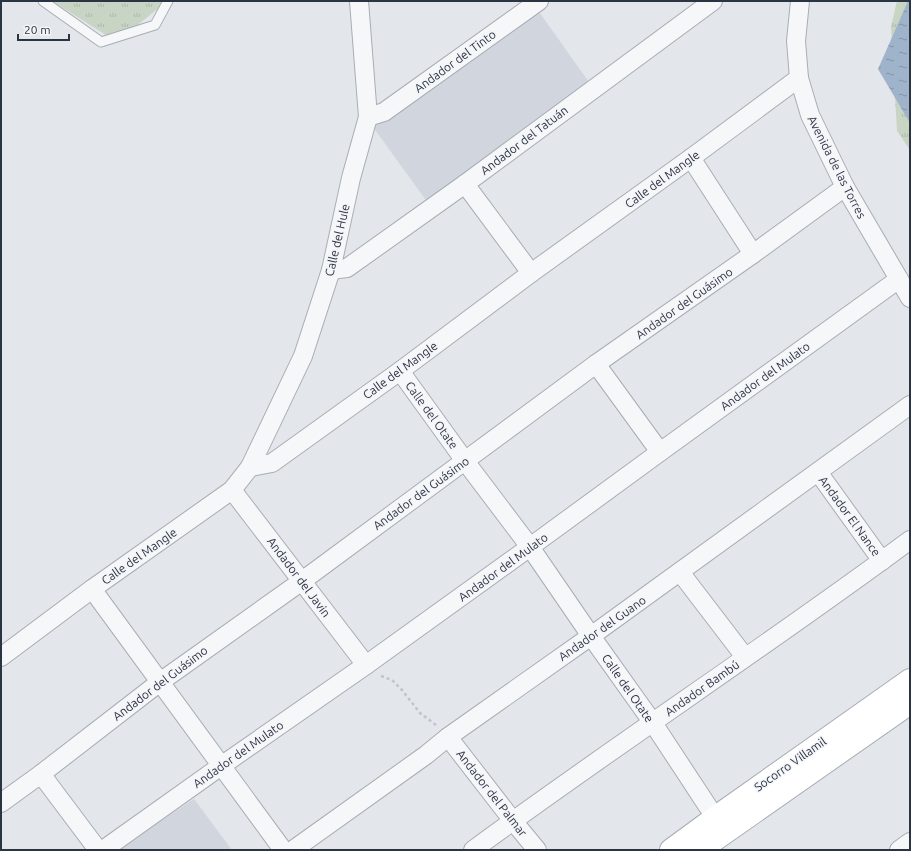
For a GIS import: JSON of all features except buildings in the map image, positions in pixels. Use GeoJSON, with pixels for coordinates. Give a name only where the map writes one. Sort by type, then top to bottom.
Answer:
{"type":"FeatureCollection","features":[{"type":"Feature","properties":{"kind":"street","name":"Calle del Hule"},"geometry":{"type":"LineString","coordinates":[[250,467],[303,356],[331,270],[351,178],[368,117],[359,1]]}},
{"type":"Feature","properties":{"kind":"street","name":"Andador del Tatuán"},"geometry":{"type":"LineString","coordinates":[[331,270],[346,268],[465,184],[694,6],[713,1]]}},
{"type":"Feature","properties":{"kind":"street","name":"Avenida de las Torres"},"geometry":{"type":"LineString","coordinates":[[800,1],[796,41],[799,78],[810,115],[845,187],[910,298]]}},
{"type":"Feature","properties":{"kind":"street","name":"Andador del Tinto"},"geometry":{"type":"LineString","coordinates":[[368,117],[384,112],[535,2]]}},
{"type":"Feature","properties":{"kind":"street","name":"Calle del Mangle"},"geometry":{"type":"LineString","coordinates":[[1,656],[92,589],[232,490],[250,467],[272,463],[400,371],[531,273],[692,158],[799,78]]}},
{"type":"Feature","properties":{"kind":"street"},"geometry":{"type":"LineString","coordinates":[[692,158],[753,254]]}},
{"type":"Feature","properties":{"kind":"street"},"geometry":{"type":"LineString","coordinates":[[465,184],[531,273]]}},
{"type":"Feature","properties":{"kind":"street","name":"Andador del Guásimo"},"geometry":{"type":"LineString","coordinates":[[1,803],[160,682],[302,581],[596,364],[753,254],[845,187]]}},
{"type":"Feature","properties":{"kind":"street","name":"Andador del Mulato"},"geometry":{"type":"LineString","coordinates":[[103,850],[530,548],[899,279]]}},
{"type":"Feature","properties":{"kind":"street"},"geometry":{"type":"LineString","coordinates":[[596,364],[660,452]]}},
{"type":"Feature","properties":{"kind":"street","name":"Calle del Otate"},"geometry":{"type":"LineString","coordinates":[[400,371],[464,461],[530,548],[652,723],[720,824]]}},
{"type":"Feature","properties":{"kind":"street","name":"Andador del Guano"},"geometry":{"type":"LineString","coordinates":[[293,850],[910,405]]}},
{"type":"Feature","properties":{"kind":"street","name":"Andador El Nance"},"geometry":{"type":"LineString","coordinates":[[818,472],[882,561]]}},
{"type":"Feature","properties":{"kind":"street","name":"Andador del Javin"},"geometry":{"type":"LineString","coordinates":[[232,490],[366,665]]}},
{"type":"Feature","properties":{"kind":"street","name":"Andador Bambú"},"geometry":{"type":"LineString","coordinates":[[473,850],[910,540]]}},
{"type":"Feature","properties":{"kind":"street"},"geometry":{"type":"LineString","coordinates":[[680,572],[745,657]]}},
{"type":"Feature","properties":{"kind":"street"},"geometry":{"type":"LineString","coordinates":[[92,589],[283,850]]}},
{"type":"Feature","properties":{"kind":"street","name":"Socorro Villamil"},"geometry":{"type":"LineString","coordinates":[[671,850],[720,824],[909,688]]}},
{"type":"Feature","properties":{"kind":"street","name":"Andador del Palmar"},"geometry":{"type":"LineString","coordinates":[[448,737],[537,850]]}},
{"type":"Feature","properties":{"kind":"street"},"geometry":{"type":"LineString","coordinates":[[41,774],[98,850]]}},
{"type":"Feature","properties":{"kind":"street","name":"Socorro Villamil"},"geometry":{"type":"LineString","coordinates":[[700,850],[720,824]]}},
{"type":"Feature","properties":{"kind":"street"},"geometry":{"type":"LineString","coordinates":[[899,850],[910,842]]}},
{"type":"Feature","properties":{"kind":"lane"},"geometry":{"type":"LineString","coordinates":[[43,1],[101,42],[155,25],[168,1]]}},
{"type":"Feature","properties":{"kind":"path"},"geometry":{"type":"LineString","coordinates":[[366,665],[376,674],[392,680],[420,713],[448,737]]}},
{"type":"Feature","properties":{"kind":"shaded area"},"geometry":{"type":"Polygon","coordinates":[[[537,9],[591,85],[428,203],[373,127],[537,9]]]}},
{"type":"Feature","properties":{"kind":"shaded area"},"geometry":{"type":"Polygon","coordinates":[[[194,799],[232,850],[117,850],[194,799]]]}},
{"type":"Feature","properties":{"kind":"green space"},"geometry":{"type":"Polygon","coordinates":[[[52,1],[167,1],[117,42],[52,1]]]}},
{"type":"Feature","properties":{"kind":"green space"},"geometry":{"type":"Polygon","coordinates":[[[897,1],[910,1],[910,150],[897,131],[891,27],[897,1]]]}},
{"type":"Feature","properties":{"kind":"water"},"geometry":{"type":"Polygon","coordinates":[[[908,1],[910,1],[910,123],[878,69],[908,1]]]}}]}
